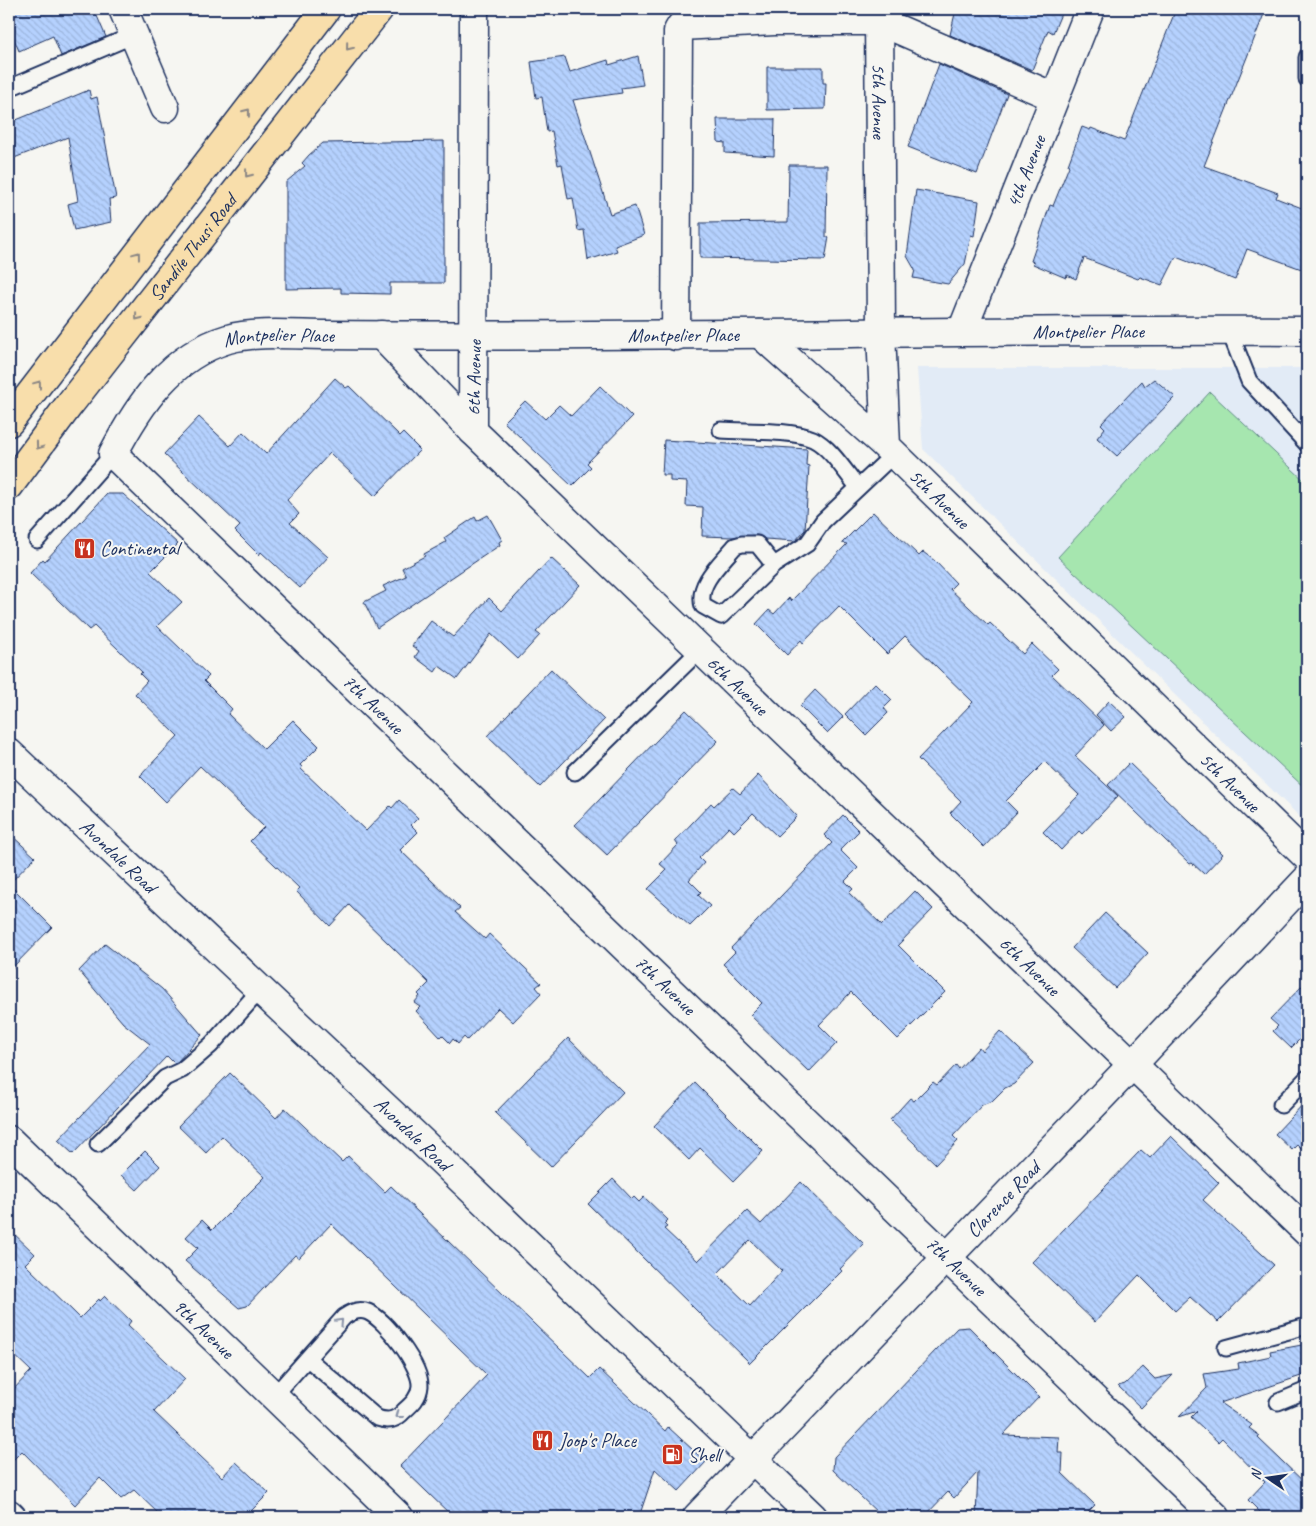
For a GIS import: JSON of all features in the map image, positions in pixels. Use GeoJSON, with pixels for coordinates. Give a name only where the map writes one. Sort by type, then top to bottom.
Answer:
{"type":"FeatureCollection","features":[{"type":"Feature","properties":{"kind":"main road","name":"Sandile Thusi Road"},"geometry":{"type":"LineString","coordinates":[[10,420],[326,9]]}},
{"type":"Feature","properties":{"kind":"main road","name":"Sandile Thusi Road"},"geometry":{"type":"LineString","coordinates":[[9,486],[69,405],[379,9]]}},
{"type":"Feature","properties":{"kind":"street"},"geometry":{"type":"LineString","coordinates":[[123,9],[166,108]]}},
{"type":"Feature","properties":{"kind":"street","name":"6th Avenue"},"geometry":{"type":"LineString","coordinates":[[474,9],[473,431],[1307,1232]]}},
{"type":"Feature","properties":{"kind":"street","name":"4th Avenue"},"geometry":{"type":"LineString","coordinates":[[962,332],[1090,9]]}},
{"type":"Feature","properties":{"kind":"street"},"geometry":{"type":"LineString","coordinates":[[676,336],[679,28],[683,25],[879,15],[1054,97]]}},
{"type":"Feature","properties":{"kind":"street","name":"5th Avenue"},"geometry":{"type":"LineString","coordinates":[[879,15],[881,332],[890,450],[1307,857]]}},
{"type":"Feature","properties":{"kind":"street","name":"Montpelier Place"},"geometry":{"type":"LineString","coordinates":[[113,454],[131,419],[153,389],[173,368],[200,349],[230,338],[270,335],[676,336],[881,332],[1307,331]]}},
{"type":"Feature","properties":{"kind":"street"},"geometry":{"type":"LineString","coordinates":[[760,334],[890,450]]}},
{"type":"Feature","properties":{"kind":"street"},"geometry":{"type":"LineString","coordinates":[[381,335],[473,431]]}},
{"type":"Feature","properties":{"kind":"street","name":"7th Avenue"},"geometry":{"type":"LineString","coordinates":[[113,454],[1216,1517]]}},
{"type":"Feature","properties":{"kind":"street","name":"Avondale Road"},"geometry":{"type":"LineString","coordinates":[[9,753],[418,1138],[813,1517]]}},
{"type":"Feature","properties":{"kind":"street","name":"Clarence Road"},"geometry":{"type":"LineString","coordinates":[[698,1517],[1133,1064],[1307,879]]}},
{"type":"Feature","properties":{"kind":"street","name":"9th Avenue"},"geometry":{"type":"LineString","coordinates":[[9,1140],[399,1517]]}},
{"type":"Feature","properties":{"kind":"street"},"geometry":{"type":"LineString","coordinates":[[9,1514],[12,1517]]}},
{"type":"Feature","properties":{"kind":"lane"},"geometry":{"type":"LineString","coordinates":[[9,88],[134,35]]}},
{"type":"Feature","properties":{"kind":"lane"},"geometry":{"type":"LineString","coordinates":[[1307,57],[1307,79]]}},
{"type":"Feature","properties":{"kind":"lane"},"geometry":{"type":"LineString","coordinates":[[1229,330],[1249,382],[1307,444]]}},
{"type":"Feature","properties":{"kind":"lane"},"geometry":{"type":"LineString","coordinates":[[721,430],[789,434],[813,440],[827,450],[858,487]]}},
{"type":"Feature","properties":{"kind":"lane"},"geometry":{"type":"LineString","coordinates":[[774,565],[757,544],[735,546],[703,588],[701,599],[703,606],[721,616],[774,565],[807,544],[824,521],[858,487],[890,450]]}},
{"type":"Feature","properties":{"kind":"lane"},"geometry":{"type":"LineString","coordinates":[[37,540],[113,454]]}},
{"type":"Feature","properties":{"kind":"lane"},"geometry":{"type":"LineString","coordinates":[[575,772],[701,649]]}},
{"type":"Feature","properties":{"kind":"lane"},"geometry":{"type":"LineString","coordinates":[[98,1144],[165,1078],[182,1070],[211,1045],[260,990]]}},
{"type":"Feature","properties":{"kind":"lane"},"geometry":{"type":"LineString","coordinates":[[1281,1105],[1307,1078]]}},
{"type":"Feature","properties":{"kind":"lane"},"geometry":{"type":"LineString","coordinates":[[274,1396],[344,1317],[352,1311],[368,1312],[383,1323],[409,1356],[419,1375],[420,1387],[416,1400],[391,1421],[377,1418],[308,1358]]}},
{"type":"Feature","properties":{"kind":"lane"},"geometry":{"type":"LineString","coordinates":[[1226,1348],[1307,1326]]}},
{"type":"Feature","properties":{"kind":"lane"},"geometry":{"type":"LineString","coordinates":[[1278,1402],[1307,1390]]}},
{"type":"Feature","properties":{"kind":"shaded area"},"geometry":{"type":"Polygon","coordinates":[[[917,368],[1307,368],[1307,816],[1303,820],[923,449],[917,368]]]}},
{"type":"Feature","properties":{"kind":"green space"},"geometry":{"type":"Polygon","coordinates":[[[1210,392],[1307,483],[1307,790],[1058,557],[1210,392]]]}},
{"type":"Feature","properties":{"kind":"building"},"geometry":{"type":"Polygon","coordinates":[[[9,9],[94,9],[106,37],[61,56],[53,36],[19,51],[9,27],[9,9]]]}},
{"type":"Feature","properties":{"kind":"building"},"geometry":{"type":"Polygon","coordinates":[[[956,9],[1063,9],[1053,33],[1048,30],[1032,70],[950,35],[956,9]]]}},
{"type":"Feature","properties":{"kind":"building"},"geometry":{"type":"Polygon","coordinates":[[[1176,9],[1266,9],[1204,166],[1278,193],[1276,198],[1307,210],[1307,271],[1247,249],[1235,280],[1176,257],[1162,285],[1140,277],[1138,279],[1084,258],[1076,279],[1067,275],[1066,278],[1033,264],[1034,262],[1031,261],[1050,205],[1053,206],[1082,127],[1090,130],[1091,128],[1124,141],[1176,9]]]}},
{"type":"Feature","properties":{"kind":"building"},"geometry":{"type":"Polygon","coordinates":[[[638,56],[643,85],[621,88],[622,93],[573,100],[610,214],[635,206],[644,235],[615,246],[617,251],[588,260],[584,230],[578,231],[573,198],[568,199],[562,164],[558,165],[552,131],[547,132],[542,97],[536,98],[531,62],[565,57],[570,72],[608,60],[609,65],[638,56]]]}},
{"type":"Feature","properties":{"kind":"building"},"geometry":{"type":"Polygon","coordinates":[[[939,64],[1007,94],[977,174],[908,147],[939,64]]]}},
{"type":"Feature","properties":{"kind":"building"},"geometry":{"type":"Polygon","coordinates":[[[767,67],[823,67],[823,83],[826,83],[825,109],[767,110],[767,67]]]}},
{"type":"Feature","properties":{"kind":"building"},"geometry":{"type":"Polygon","coordinates":[[[89,90],[91,99],[97,97],[116,198],[109,199],[111,222],[74,230],[68,204],[78,201],[68,137],[9,160],[9,123],[89,90]]]}},
{"type":"Feature","properties":{"kind":"building"},"geometry":{"type":"Polygon","coordinates":[[[717,119],[775,119],[774,156],[725,153],[725,143],[718,142],[717,119]]]}},
{"type":"Feature","properties":{"kind":"building"},"geometry":{"type":"Polygon","coordinates":[[[444,141],[444,283],[390,283],[390,294],[341,293],[341,288],[286,289],[286,182],[305,166],[302,163],[309,155],[323,143],[444,141]]]}},
{"type":"Feature","properties":{"kind":"building"},"geometry":{"type":"Polygon","coordinates":[[[789,165],[827,165],[826,237],[829,237],[825,260],[700,258],[700,223],[788,222],[789,165]]]}},
{"type":"Feature","properties":{"kind":"building"},"geometry":{"type":"Polygon","coordinates":[[[916,190],[979,201],[974,236],[971,235],[965,264],[948,284],[913,278],[915,270],[907,256],[916,190]]]}},
{"type":"Feature","properties":{"kind":"building"},"geometry":{"type":"Polygon","coordinates":[[[335,378],[346,388],[349,386],[400,436],[403,433],[420,450],[375,496],[330,453],[287,500],[299,514],[290,523],[328,557],[300,588],[261,552],[259,555],[235,531],[240,526],[164,454],[199,417],[230,446],[243,432],[266,454],[335,378]]]}},
{"type":"Feature","properties":{"kind":"building"},"geometry":{"type":"Polygon","coordinates":[[[1154,379],[1175,397],[1117,456],[1097,438],[1105,428],[1101,424],[1142,381],[1145,386],[1154,379]]]}},
{"type":"Feature","properties":{"kind":"building"},"geometry":{"type":"Polygon","coordinates":[[[600,386],[632,417],[587,463],[591,467],[572,486],[504,422],[525,401],[545,419],[559,405],[571,416],[600,386]]]}},
{"type":"Feature","properties":{"kind":"building"},"geometry":{"type":"Polygon","coordinates":[[[664,440],[807,449],[806,465],[809,466],[805,530],[795,541],[765,539],[757,535],[732,537],[702,536],[703,507],[686,506],[687,482],[670,481],[670,475],[662,475],[664,440]]]}},
{"type":"Feature","properties":{"kind":"building"},"geometry":{"type":"Polygon","coordinates":[[[107,494],[123,494],[178,544],[150,572],[182,602],[157,626],[209,676],[204,681],[232,709],[228,714],[264,749],[293,720],[319,746],[300,765],[301,769],[366,831],[390,806],[392,808],[399,800],[418,818],[411,825],[418,832],[400,850],[460,908],[455,912],[485,939],[489,934],[541,983],[536,987],[541,993],[513,1022],[498,1008],[467,1040],[464,1037],[458,1044],[453,1039],[450,1043],[442,1035],[440,1037],[416,1011],[420,1007],[414,1003],[420,996],[418,994],[429,983],[349,905],[330,926],[296,891],[299,888],[250,841],[264,827],[200,766],[166,802],[140,776],[178,736],[135,694],[147,681],[140,674],[142,672],[94,626],[89,630],[30,573],[43,559],[45,561],[107,494]]]}},
{"type":"Feature","properties":{"kind":"building"},"geometry":{"type":"Polygon","coordinates":[[[873,512],[919,556],[923,552],[935,561],[956,583],[950,589],[988,625],[990,623],[1023,654],[1032,644],[1058,669],[1052,675],[1104,725],[1075,756],[1118,796],[1082,834],[1079,831],[1061,850],[1043,832],[1079,795],[1045,762],[1006,801],[1017,812],[984,847],[950,813],[961,801],[918,759],[973,702],[905,636],[887,654],[839,606],[803,643],[801,640],[787,655],[756,624],[769,610],[774,614],[789,598],[791,601],[847,544],[842,543],[873,512]]]}},
{"type":"Feature","properties":{"kind":"building"},"geometry":{"type":"Polygon","coordinates":[[[488,515],[502,540],[499,542],[500,545],[377,628],[364,602],[386,591],[383,586],[406,576],[402,568],[446,542],[444,538],[475,517],[477,521],[488,515]]]}},
{"type":"Feature","properties":{"kind":"building"},"geometry":{"type":"Polygon","coordinates":[[[551,558],[580,585],[536,632],[540,635],[518,659],[491,634],[457,679],[439,666],[435,672],[415,657],[419,651],[412,646],[431,621],[453,637],[489,598],[502,611],[551,558]]]}},
{"type":"Feature","properties":{"kind":"building"},"geometry":{"type":"Polygon","coordinates":[[[551,669],[604,720],[540,787],[487,736],[551,669]]]}},
{"type":"Feature","properties":{"kind":"building"},"geometry":{"type":"Polygon","coordinates":[[[875,683],[892,700],[884,708],[888,713],[866,735],[845,714],[875,683]]]}},
{"type":"Feature","properties":{"kind":"building"},"geometry":{"type":"Polygon","coordinates":[[[815,690],[843,717],[827,733],[800,706],[815,690]]]}},
{"type":"Feature","properties":{"kind":"building"},"geometry":{"type":"Polygon","coordinates":[[[1109,701],[1126,717],[1111,731],[1096,715],[1109,701]]]}},
{"type":"Feature","properties":{"kind":"building"},"geometry":{"type":"Polygon","coordinates":[[[686,710],[718,741],[607,855],[575,825],[686,710]]]}},
{"type":"Feature","properties":{"kind":"building"},"geometry":{"type":"Polygon","coordinates":[[[1129,763],[1223,854],[1204,874],[1192,863],[1190,864],[1108,785],[1129,763]]]}},
{"type":"Feature","properties":{"kind":"building"},"geometry":{"type":"Polygon","coordinates":[[[758,775],[797,816],[777,836],[753,813],[734,832],[729,827],[699,858],[704,863],[689,880],[701,892],[698,895],[710,906],[690,926],[648,889],[667,870],[660,864],[678,845],[675,841],[711,803],[714,806],[733,788],[740,794],[758,775]]]}},
{"type":"Feature","properties":{"kind":"building"},"geometry":{"type":"Polygon","coordinates":[[[843,815],[859,831],[840,850],[858,868],[845,881],[853,889],[849,893],[882,925],[915,891],[933,909],[898,945],[945,992],[898,1039],[851,992],[819,1025],[837,1043],[809,1072],[750,1015],[762,1003],[723,964],[735,952],[731,948],[832,843],[824,835],[843,815]]]}},
{"type":"Feature","properties":{"kind":"building"},"geometry":{"type":"Polygon","coordinates":[[[9,833],[35,857],[9,884],[9,833]]]}},
{"type":"Feature","properties":{"kind":"building"},"geometry":{"type":"Polygon","coordinates":[[[9,884],[52,927],[9,971],[9,884]]]}},
{"type":"Feature","properties":{"kind":"building"},"geometry":{"type":"Polygon","coordinates":[[[1105,913],[1148,953],[1115,988],[1072,948],[1105,913]]]}},
{"type":"Feature","properties":{"kind":"building"},"geometry":{"type":"Polygon","coordinates":[[[105,944],[162,989],[202,1035],[177,1062],[174,1063],[167,1056],[73,1154],[58,1140],[150,1044],[123,1023],[79,971],[105,944]]]}},
{"type":"Feature","properties":{"kind":"building"},"geometry":{"type":"Polygon","coordinates":[[[1307,981],[1307,1032],[1291,1048],[1273,1031],[1278,1026],[1270,1019],[1307,981]]]}},
{"type":"Feature","properties":{"kind":"building"},"geometry":{"type":"Polygon","coordinates":[[[1000,1031],[1034,1063],[1014,1084],[1005,1088],[992,1101],[982,1105],[953,1136],[958,1141],[936,1164],[890,1120],[910,1098],[914,1101],[933,1082],[937,1085],[956,1065],[959,1069],[979,1047],[982,1051],[1000,1031]]]}},
{"type":"Feature","properties":{"kind":"building"},"geometry":{"type":"Polygon","coordinates":[[[568,1038],[623,1092],[551,1167],[495,1113],[568,1038]]]}},
{"type":"Feature","properties":{"kind":"building"},"geometry":{"type":"Polygon","coordinates":[[[230,1073],[276,1118],[285,1108],[342,1162],[348,1156],[385,1192],[391,1186],[590,1378],[599,1369],[665,1431],[668,1427],[706,1462],[679,1491],[655,1469],[639,1517],[453,1517],[400,1466],[487,1375],[331,1224],[299,1258],[295,1255],[247,1306],[239,1308],[185,1261],[198,1248],[186,1237],[202,1220],[212,1230],[265,1177],[222,1136],[206,1153],[178,1126],[230,1073]]]}},
{"type":"Feature","properties":{"kind":"building"},"geometry":{"type":"Polygon","coordinates":[[[695,1083],[763,1151],[734,1181],[700,1148],[689,1160],[654,1126],[695,1083]]]}},
{"type":"Feature","properties":{"kind":"building"},"geometry":{"type":"Polygon","coordinates":[[[1307,1100],[1307,1155],[1297,1145],[1292,1150],[1275,1134],[1307,1100]]]}},
{"type":"Feature","properties":{"kind":"building"},"geometry":{"type":"Polygon","coordinates":[[[1171,1136],[1219,1183],[1203,1200],[1274,1265],[1218,1322],[1190,1297],[1175,1311],[1139,1275],[1095,1322],[1032,1262],[1141,1150],[1150,1158],[1171,1136]]]}},
{"type":"Feature","properties":{"kind":"building"},"geometry":{"type":"Polygon","coordinates":[[[145,1151],[160,1166],[137,1190],[121,1175],[145,1151]]]}},
{"type":"Feature","properties":{"kind":"building"},"geometry":{"type":"Polygon","coordinates":[[[613,1179],[632,1199],[634,1197],[639,1202],[644,1197],[668,1220],[664,1224],[667,1227],[664,1229],[698,1261],[747,1211],[761,1224],[801,1182],[864,1244],[840,1269],[842,1271],[750,1363],[588,1204],[613,1179]],[[750,1240],[717,1274],[750,1306],[782,1271],[750,1240]]]}},
{"type":"Feature","properties":{"kind":"building"},"geometry":{"type":"Polygon","coordinates":[[[9,1229],[35,1254],[25,1264],[80,1318],[99,1299],[100,1301],[105,1296],[131,1321],[128,1325],[185,1379],[154,1412],[222,1477],[236,1462],[269,1493],[245,1517],[162,1517],[134,1490],[121,1499],[100,1478],[75,1505],[22,1451],[9,1464],[9,1394],[31,1371],[9,1350],[9,1229]]]}},
{"type":"Feature","properties":{"kind":"building"},"geometry":{"type":"Polygon","coordinates":[[[969,1327],[1039,1397],[1003,1435],[1059,1437],[1058,1453],[1063,1453],[1062,1473],[1095,1505],[1083,1517],[976,1517],[978,1472],[954,1498],[948,1492],[924,1517],[882,1517],[833,1470],[834,1457],[957,1328],[969,1327]]]}},
{"type":"Feature","properties":{"kind":"building"},"geometry":{"type":"Polygon","coordinates":[[[1307,1344],[1307,1374],[1220,1403],[1252,1425],[1249,1428],[1260,1436],[1258,1438],[1307,1485],[1307,1517],[1265,1517],[1248,1500],[1265,1482],[1222,1438],[1218,1442],[1191,1417],[1197,1411],[1179,1417],[1207,1388],[1204,1374],[1239,1369],[1238,1363],[1271,1356],[1270,1351],[1307,1344]]]}},
{"type":"Feature","properties":{"kind":"building"},"geometry":{"type":"Polygon","coordinates":[[[1143,1367],[1155,1379],[1173,1375],[1141,1408],[1118,1386],[1125,1384],[1143,1367]]]}},
{"type":"Feature","properties":{"kind":"place","name":"Continental"},"geometry":{"type":"Point","coordinates":[84,548]}},
{"type":"Feature","properties":{"kind":"place","name":"Joop's Place"},"geometry":{"type":"Point","coordinates":[543,1440]}},
{"type":"Feature","properties":{"kind":"place","name":"Shell"},"geometry":{"type":"Point","coordinates":[672,1455]}}]}
